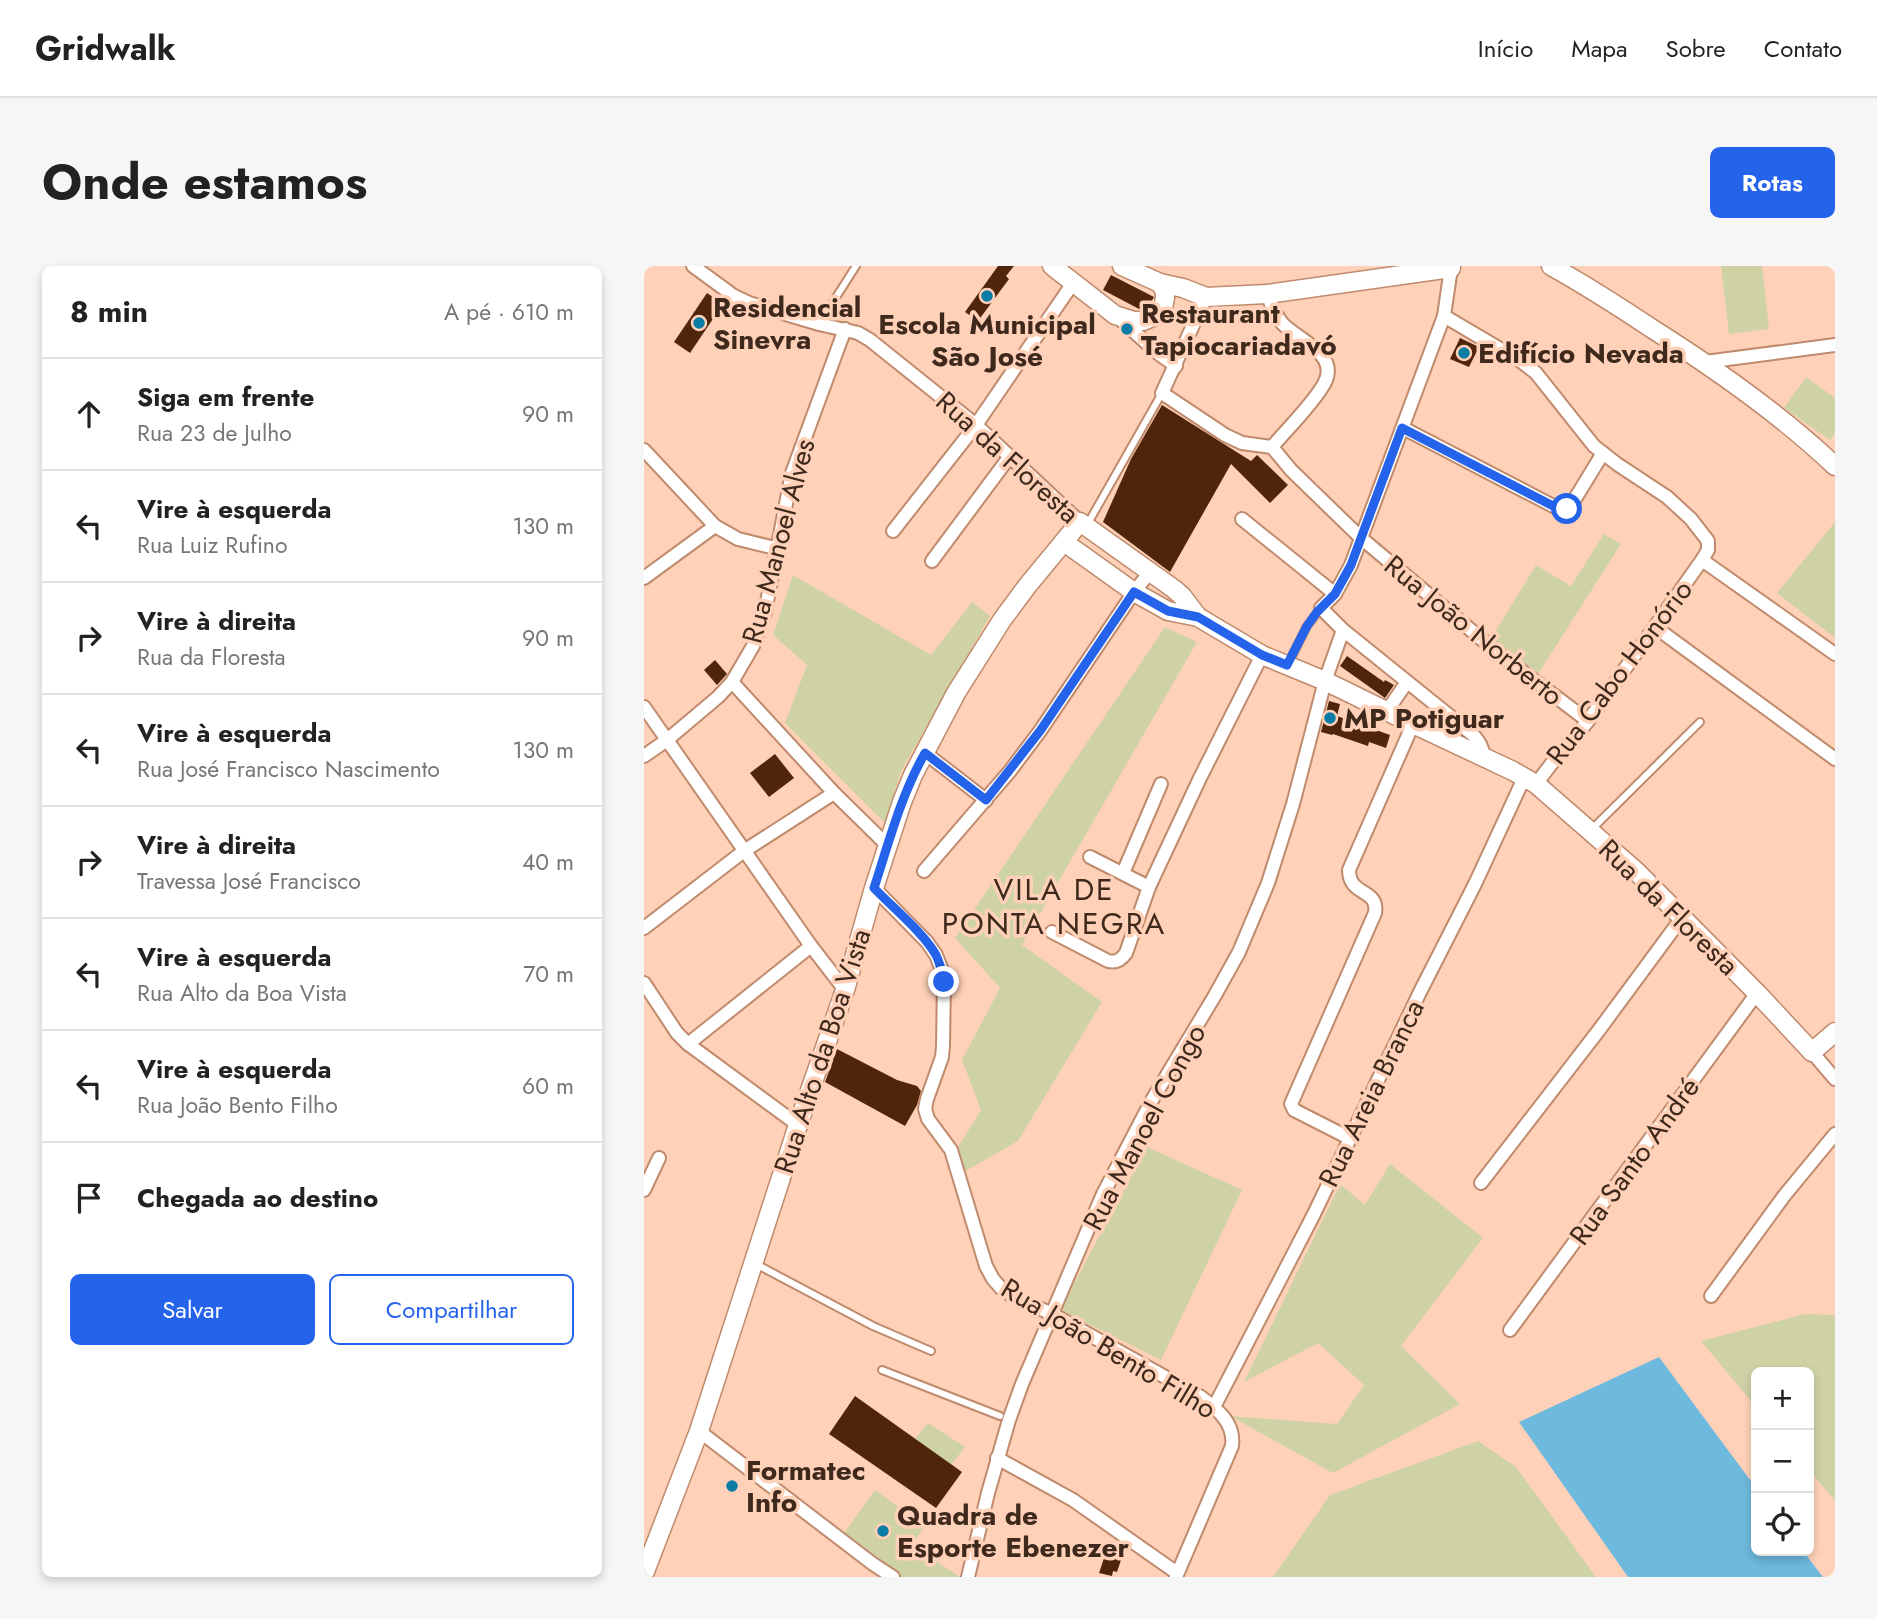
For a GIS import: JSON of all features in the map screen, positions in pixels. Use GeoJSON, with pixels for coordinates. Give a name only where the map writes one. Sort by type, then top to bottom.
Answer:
{"type":"FeatureCollection","features":[{"type":"Feature","properties":{"kind":"street","name":"Rua da Floresta"},"geometry":{"type":"LineString","coordinates":[[693,266],[741,300],[858,333],[870,340],[976,425],[1083,524],[1182,596],[1198,617]]}},
{"type":"Feature","properties":{"kind":"street"},"geometry":{"type":"LineString","coordinates":[[1052,266],[1176,366]]}},
{"type":"Feature","properties":{"kind":"street"},"geometry":{"type":"LineString","coordinates":[[1122,266],[1160,283],[1183,288],[1206,298],[1267,294],[1451,267],[1444,316],[1351,565],[1335,594],[1321,608],[1343,630],[1477,739],[1485,759]]}},
{"type":"Feature","properties":{"kind":"street"},"geometry":{"type":"LineString","coordinates":[[1551,266],[1584,284],[1705,362],[1832,458]]}},
{"type":"Feature","properties":{"kind":"street"},"geometry":{"type":"LineString","coordinates":[[893,530],[976,425],[1073,283]]}},
{"type":"Feature","properties":{"kind":"street"},"geometry":{"type":"LineString","coordinates":[[1115,315],[1134,321],[1143,321],[1158,315],[1165,298],[1165,291],[1160,283]]}},
{"type":"Feature","properties":{"kind":"street"},"geometry":{"type":"LineString","coordinates":[[1206,298],[1162,393],[1225,435],[1242,443],[1272,447],[1324,384],[1327,367],[1320,352],[1283,323],[1272,308],[1267,294]]}},
{"type":"Feature","properties":{"kind":"street"},"geometry":{"type":"LineString","coordinates":[[1444,316],[1536,373],[1603,453],[1667,497],[1690,519],[1708,541],[1708,550],[1702,560],[1835,654]]}},
{"type":"Feature","properties":{"kind":"street","name":"Rua Manoel Alves"},"geometry":{"type":"LineString","coordinates":[[644,755],[667,740],[718,697],[732,682],[753,646],[760,629],[779,549],[792,473],[845,329]]}},
{"type":"Feature","properties":{"kind":"street"},"geometry":{"type":"LineString","coordinates":[[1705,362],[1835,345]]}},
{"type":"Feature","properties":{"kind":"street"},"geometry":{"type":"LineString","coordinates":[[1402,428],[1559,509],[1567,509],[1570,506],[1603,453]]}},
{"type":"Feature","properties":{"kind":"street","name":"Rua João Norberto"},"geometry":{"type":"LineString","coordinates":[[1272,447],[1361,538],[1503,657],[1588,721]]}},
{"type":"Feature","properties":{"kind":"street"},"geometry":{"type":"LineString","coordinates":[[644,450],[715,526],[738,539],[779,549]]}},
{"type":"Feature","properties":{"kind":"street"},"geometry":{"type":"LineString","coordinates":[[932,561],[1010,456]]}},
{"type":"Feature","properties":{"kind":"street"},"geometry":{"type":"LineString","coordinates":[[1242,519],[1335,594]]}},
{"type":"Feature","properties":{"kind":"street","name":"Rua Alto da Boa Vista"},"geometry":{"type":"LineString","coordinates":[[644,1574],[699,1431],[798,1125],[845,990],[874,888],[909,784],[956,693],[1002,620],[1064,542],[1083,524]]}},
{"type":"Feature","properties":{"kind":"street"},"geometry":{"type":"LineString","coordinates":[[644,578],[715,526]]}},
{"type":"Feature","properties":{"kind":"street","name":"Rua da Floresta"},"geometry":{"type":"LineString","coordinates":[[1064,542],[1134,592],[1168,611],[1198,617],[1262,655],[1325,681],[1530,781],[1637,872],[1757,993],[1835,1079]]}},
{"type":"Feature","properties":{"kind":"street","name":"Rua Cabo Honório"},"geometry":{"type":"LineString","coordinates":[[1530,781],[1552,763],[1588,721],[1702,560]]}},
{"type":"Feature","properties":{"kind":"street"},"geometry":{"type":"LineString","coordinates":[[924,871],[986,800],[1040,731],[1150,572]]}},
{"type":"Feature","properties":{"kind":"street"},"geometry":{"type":"LineString","coordinates":[[1655,627],[1835,759]]}},
{"type":"Feature","properties":{"kind":"street","name":"Rua Manoel Congo"},"geometry":{"type":"LineString","coordinates":[[968,1577],[1004,1418],[1103,1194],[1152,1100],[1239,952],[1257,912],[1293,804],[1325,681],[1343,630]]}},
{"type":"Feature","properties":{"kind":"street"},"geometry":{"type":"LineString","coordinates":[[1052,932],[1108,961],[1122,959],[1149,887],[1262,655]]}},
{"type":"Feature","properties":{"kind":"street"},"geometry":{"type":"LineString","coordinates":[[1387,711],[1407,681]]}},
{"type":"Feature","properties":{"kind":"street"},"geometry":{"type":"LineString","coordinates":[[732,682],[834,793],[888,846]]}},
{"type":"Feature","properties":{"kind":"street"},"geometry":{"type":"LineString","coordinates":[[644,707],[811,946],[845,990]]}},
{"type":"Feature","properties":{"kind":"street"},"geometry":{"type":"LineString","coordinates":[[1349,1138],[1292,1107],[1292,1099],[1374,913],[1373,899],[1352,885],[1349,870],[1413,724]]}},
{"type":"Feature","properties":{"kind":"street"},"geometry":{"type":"LineString","coordinates":[[925,753],[986,800]]}},
{"type":"Feature","properties":{"kind":"street","name":"Rua Areia Branca"},"geometry":{"type":"LineString","coordinates":[[1214,1407],[1314,1214],[1475,884],[1530,781]]}},
{"type":"Feature","properties":{"kind":"street"},"geometry":{"type":"LineString","coordinates":[[1123,873],[1161,784]]}},
{"type":"Feature","properties":{"kind":"street"},"geometry":{"type":"LineString","coordinates":[[644,928],[744,851],[834,793]]}},
{"type":"Feature","properties":{"kind":"street"},"geometry":{"type":"LineString","coordinates":[[1090,857],[1149,887]]}},
{"type":"Feature","properties":{"kind":"street","name":"Rua João Bento Filho"},"geometry":{"type":"LineString","coordinates":[[874,888],[927,942],[941,968],[944,982],[942,1057],[925,1109],[928,1119],[951,1150],[986,1266],[993,1279],[1012,1296],[1052,1314],[1201,1397],[1214,1407],[1233,1430],[1233,1446],[1177,1575]]}},
{"type":"Feature","properties":{"kind":"street"},"geometry":{"type":"LineString","coordinates":[[1481,1183],[1681,919]]}},
{"type":"Feature","properties":{"kind":"street"},"geometry":{"type":"LineString","coordinates":[[688,1044],[811,946]]}},
{"type":"Feature","properties":{"kind":"street"},"geometry":{"type":"LineString","coordinates":[[644,983],[677,1033],[688,1044],[798,1125]]}},
{"type":"Feature","properties":{"kind":"street","name":"Rua Santo André"},"geometry":{"type":"LineString","coordinates":[[1510,1330],[1757,993]]}},
{"type":"Feature","properties":{"kind":"street"},"geometry":{"type":"LineString","coordinates":[[1812,1052],[1835,1032]]}},
{"type":"Feature","properties":{"kind":"street"},"geometry":{"type":"LineString","coordinates":[[1711,1296],[1784,1196],[1835,1134]]}},
{"type":"Feature","properties":{"kind":"street"},"geometry":{"type":"LineString","coordinates":[[644,1189],[659,1158]]}},
{"type":"Feature","properties":{"kind":"street"},"geometry":{"type":"LineString","coordinates":[[699,1431],[893,1577]]}},
{"type":"Feature","properties":{"kind":"street"},"geometry":{"type":"LineString","coordinates":[[997,1458],[1073,1500],[1177,1575]]}},
{"type":"Feature","properties":{"kind":"lane"},"geometry":{"type":"LineString","coordinates":[[819,324],[856,266]]}},
{"type":"Feature","properties":{"kind":"lane"},"geometry":{"type":"LineString","coordinates":[[1083,524],[1162,393]]}},
{"type":"Feature","properties":{"kind":"lane"},"geometry":{"type":"LineString","coordinates":[[1287,665],[1307,626],[1321,608]]}},
{"type":"Feature","properties":{"kind":"lane"},"geometry":{"type":"LineString","coordinates":[[1590,831],[1700,722]]}},
{"type":"Feature","properties":{"kind":"lane"},"geometry":{"type":"LineString","coordinates":[[754,1263],[873,1326],[930,1351]]}},
{"type":"Feature","properties":{"kind":"lane"},"geometry":{"type":"LineString","coordinates":[[882,1370],[1004,1418]]}},
{"type":"Feature","properties":{"kind":"green space"},"geometry":{"type":"Polygon","coordinates":[[[1721,266],[1762,266],[1769,329],[1729,334],[1721,266]]]}},
{"type":"Feature","properties":{"kind":"green space"},"geometry":{"type":"Polygon","coordinates":[[[1806,377],[1835,398],[1835,433],[1830,440],[1784,408],[1806,377]]]}},
{"type":"Feature","properties":{"kind":"green space"},"geometry":{"type":"Polygon","coordinates":[[[1835,522],[1835,638],[1777,593],[1835,522]]]}},
{"type":"Feature","properties":{"kind":"green space"},"geometry":{"type":"Polygon","coordinates":[[[1604,534],[1621,544],[1538,674],[1492,637],[1536,565],[1571,586],[1604,534]]]}},
{"type":"Feature","properties":{"kind":"green space"},"geometry":{"type":"Polygon","coordinates":[[[793,575],[931,655],[972,602],[990,616],[901,771],[885,823],[785,723],[807,665],[773,635],[793,575]]]}},
{"type":"Feature","properties":{"kind":"green space"},"geometry":{"type":"Polygon","coordinates":[[[1165,627],[1197,642],[1022,945],[1102,1002],[1018,1141],[964,1172],[958,1147],[981,1110],[962,1060],[1000,988],[955,938],[1165,627]]]}},
{"type":"Feature","properties":{"kind":"green space"},"geometry":{"type":"Polygon","coordinates":[[[1147,1147],[1242,1190],[1161,1360],[1060,1310],[1147,1147]]]}},
{"type":"Feature","properties":{"kind":"green space"},"geometry":{"type":"Polygon","coordinates":[[[1390,1164],[1483,1238],[1401,1346],[1460,1404],[1333,1473],[1230,1416],[1337,1424],[1364,1385],[1318,1343],[1244,1382],[1340,1184],[1365,1205],[1390,1164]]]}},
{"type":"Feature","properties":{"kind":"green space"},"geometry":{"type":"Polygon","coordinates":[[[1805,1314],[1835,1315],[1835,1501],[1814,1476],[1814,1367],[1751,1367],[1751,1401],[1701,1341],[1805,1314]]]}},
{"type":"Feature","properties":{"kind":"green space"},"geometry":{"type":"Polygon","coordinates":[[[928,1423],[965,1447],[951,1465],[915,1439],[928,1423]]]}},
{"type":"Feature","properties":{"kind":"green space"},"geometry":{"type":"Polygon","coordinates":[[[1478,1441],[1516,1467],[1596,1577],[1273,1577],[1330,1495],[1478,1441]]]}},
{"type":"Feature","properties":{"kind":"green space","name":"Quadra de Esporte Ebenezer"},"geometry":{"type":"Polygon","coordinates":[[[875,1490],[925,1526],[912,1545],[960,1577],[900,1577],[842,1536],[875,1490]]]}},
{"type":"Feature","properties":{"kind":"water"},"geometry":{"type":"Polygon","coordinates":[[[1659,1357],[1751,1481],[1751,1556],[1807,1556],[1823,1577],[1628,1577],[1519,1422],[1659,1357]]]}},
{"type":"Feature","properties":{"kind":"building","name":"Escola Municipal São José"},"geometry":{"type":"Polygon","coordinates":[[[998,266],[1014,266],[1006,276],[1009,279],[978,321],[965,312],[998,266]]]}},
{"type":"Feature","properties":{"kind":"building"},"geometry":{"type":"Polygon","coordinates":[[[1111,275],[1154,297],[1149,306],[1141,310],[1103,290],[1111,275]]]}},
{"type":"Feature","properties":{"kind":"building","name":"Residencial Sinevra"},"geometry":{"type":"Polygon","coordinates":[[[707,293],[723,304],[690,353],[674,342],[707,293]]]}},
{"type":"Feature","properties":{"kind":"building","name":"Edifício Nevada"},"geometry":{"type":"Polygon","coordinates":[[[1460,338],[1479,347],[1469,367],[1450,359],[1460,338]]]}},
{"type":"Feature","properties":{"kind":"building"},"geometry":{"type":"Polygon","coordinates":[[[1162,405],[1251,461],[1257,455],[1288,485],[1270,503],[1231,464],[1170,572],[1103,522],[1131,459],[1162,405]]]}},
{"type":"Feature","properties":{"kind":"building"},"geometry":{"type":"Polygon","coordinates":[[[1347,656],[1384,682],[1385,680],[1394,685],[1385,698],[1340,666],[1347,656]]]}},
{"type":"Feature","properties":{"kind":"building"},"geometry":{"type":"Polygon","coordinates":[[[715,660],[727,674],[717,685],[704,670],[715,660]]]}},
{"type":"Feature","properties":{"kind":"building"},"geometry":{"type":"Polygon","coordinates":[[[1329,701],[1340,704],[1337,716],[1390,735],[1386,748],[1369,742],[1368,746],[1321,732],[1329,701]]]}},
{"type":"Feature","properties":{"kind":"building"},"geometry":{"type":"Polygon","coordinates":[[[775,754],[794,778],[769,797],[750,773],[775,754]]]}},
{"type":"Feature","properties":{"kind":"building"},"geometry":{"type":"Polygon","coordinates":[[[837,1049],[897,1080],[917,1086],[921,1091],[917,1105],[905,1126],[825,1082],[837,1049]]]}},
{"type":"Feature","properties":{"kind":"building"},"geometry":{"type":"Polygon","coordinates":[[[855,1396],[962,1472],[936,1508],[829,1434],[855,1396]]]}},
{"type":"Feature","properties":{"kind":"building"},"geometry":{"type":"Polygon","coordinates":[[[1107,1549],[1123,1554],[1117,1572],[1113,1571],[1112,1576],[1099,1573],[1107,1549]]]}},
{"type":"Feature","properties":{"kind":"place","name":"Escola Municipal São José"},"geometry":{"type":"Point","coordinates":[987,296]}},
{"type":"Feature","properties":{"kind":"place","name":"Residencial Sinevra"},"geometry":{"type":"Point","coordinates":[699,323]}},
{"type":"Feature","properties":{"kind":"place","name":"Restaurant Tapiocariadavó"},"geometry":{"type":"Point","coordinates":[1127,329]}},
{"type":"Feature","properties":{"kind":"place","name":"Edifício Nevada"},"geometry":{"type":"Point","coordinates":[1464,353]}},
{"type":"Feature","properties":{"kind":"place","name":"MP Potiguar"},"geometry":{"type":"Point","coordinates":[1330,718]}},
{"type":"Feature","properties":{"kind":"place","name":"Formatec Info"},"geometry":{"type":"Point","coordinates":[732,1486]}},
{"type":"Feature","properties":{"kind":"place","name":"Quadra de Esporte Ebenezer"},"geometry":{"type":"Point","coordinates":[883,1531]}},
{"type":"Feature","properties":{"kind":"district","name":"VILA DE PONTA NEGRA"},"geometry":{"type":"Point","coordinates":[1054,907]}},
{"type":"Feature","properties":{"kind":"route"},"geometry":{"type":"LineString","coordinates":[[944,982],[936,955],[927,942],[874,888],[913,775],[925,753],[986,800],[1040,731],[1134,592],[1168,611],[1198,617],[1262,655],[1287,665],[1307,626],[1345,578],[1402,428],[1559,509],[1567,509]]}}]}
